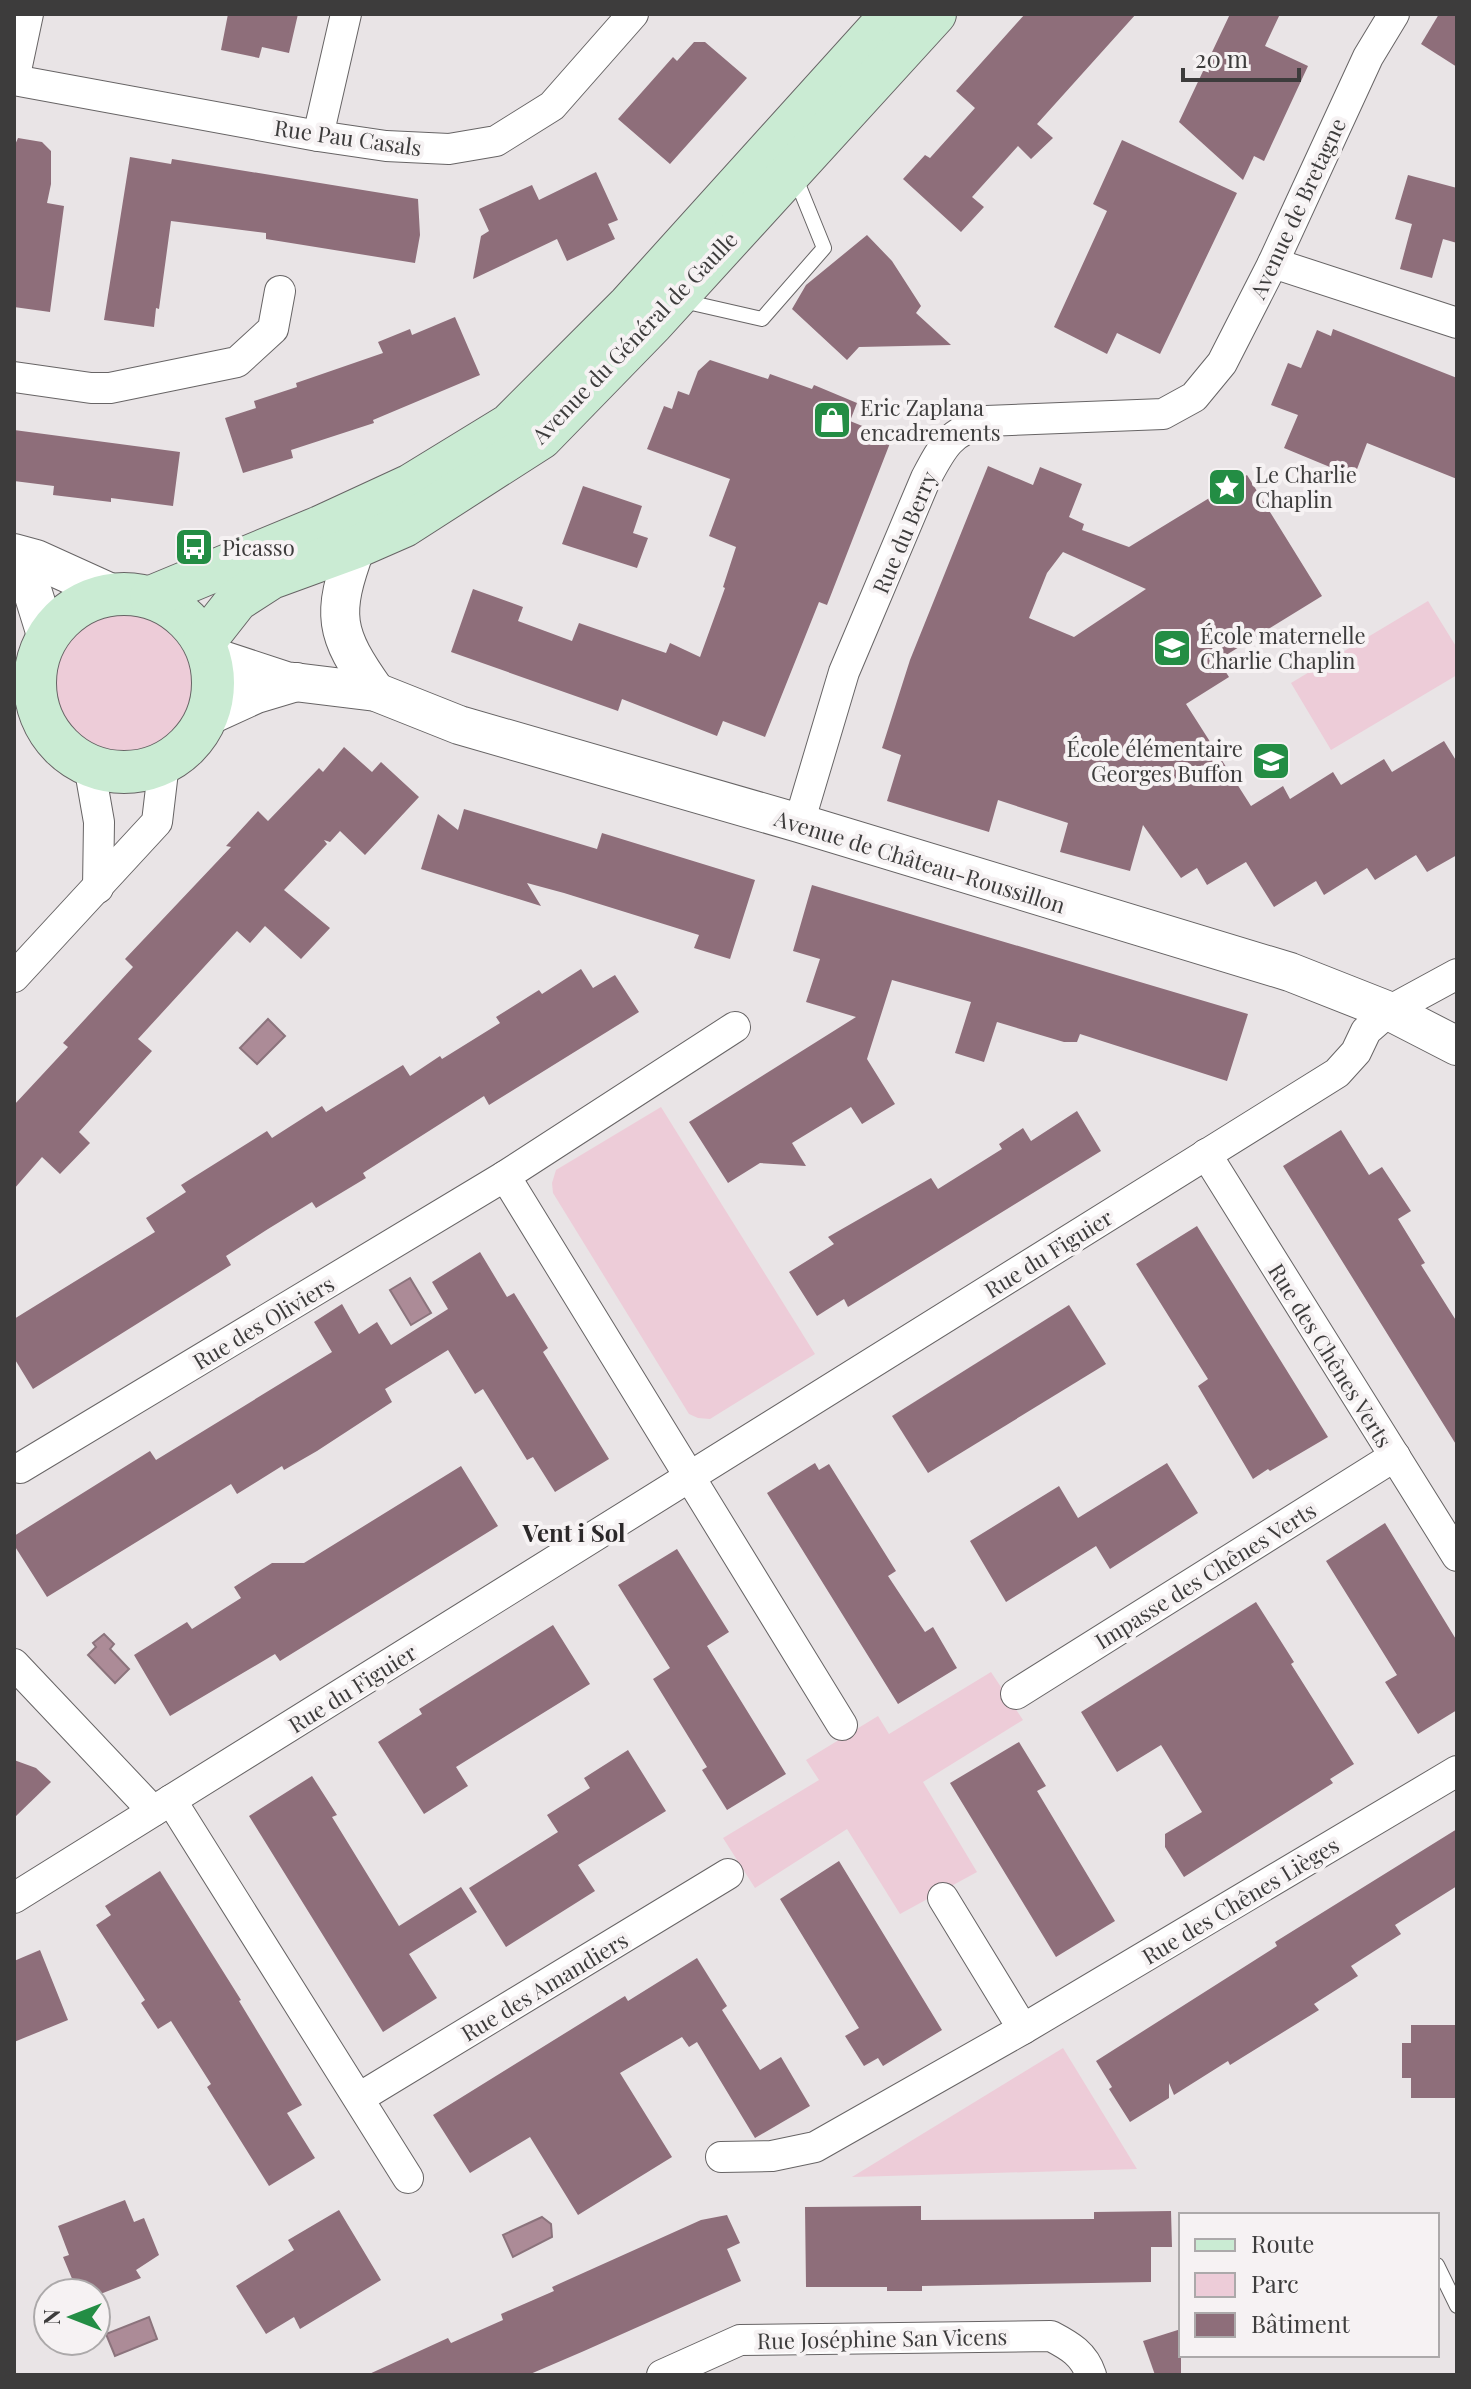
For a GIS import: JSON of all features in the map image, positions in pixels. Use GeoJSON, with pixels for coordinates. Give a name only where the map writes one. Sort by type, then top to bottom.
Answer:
{"type":"FeatureCollection","features":[{"type":"Feature","properties":{"kind":"main road","name":"Avenue du Général de Gaulle"},"geometry":{"type":"LineString","coordinates":[[131,595],[320,527],[411,485],[509,425],[629,305],[892,14]]}},
{"type":"Feature","properties":{"kind":"main road","name":"Avenue du Général de Gaulle"},"geometry":{"type":"LineString","coordinates":[[207,649],[237,600],[248,592],[271,578],[404,526],[541,438],[675,299],[935,14]]}},
{"type":"Feature","properties":{"kind":"main road"},"geometry":{"type":"LineString","coordinates":[[131,595],[173,607],[191,622],[207,649],[214,686],[208,716],[197,735],[182,751],[164,763],[140,772],[114,772],[89,765],[34,737],[42,719],[36,699],[33,656],[63,617],[86,601],[131,595]]}},
{"type":"Feature","properties":{"kind":"street"},"geometry":{"type":"LineString","coordinates":[[14,80],[28,14]]}},
{"type":"Feature","properties":{"kind":"street"},"geometry":{"type":"LineString","coordinates":[[318,136],[346,14]]}},
{"type":"Feature","properties":{"kind":"street","name":"Rue Pau Casals"},"geometry":{"type":"LineString","coordinates":[[14,80],[318,136],[386,146],[449,149],[496,141],[552,106],[633,14]]}},
{"type":"Feature","properties":{"kind":"street","name":"Avenue de Bretagne"},"geometry":{"type":"LineString","coordinates":[[1194,397],[1222,363],[1273,263],[1368,57],[1394,14]]}},
{"type":"Feature","properties":{"kind":"street"},"geometry":{"type":"LineString","coordinates":[[1273,263],[1457,323]]}},
{"type":"Feature","properties":{"kind":"street"},"geometry":{"type":"LineString","coordinates":[[14,377],[110,388],[237,362],[273,329],[280,291]]}},
{"type":"Feature","properties":{"kind":"street","name":"Rue du Berry"},"geometry":{"type":"LineString","coordinates":[[799,823],[844,672],[941,449],[963,428],[986,421],[1163,414],[1194,397]]}},
{"type":"Feature","properties":{"kind":"street"},"geometry":{"type":"LineString","coordinates":[[356,547],[341,586],[339,625],[355,662],[376,692]]}},
{"type":"Feature","properties":{"kind":"street"},"geometry":{"type":"LineString","coordinates":[[14,553],[131,595]]}},
{"type":"Feature","properties":{"kind":"street"},"geometry":{"type":"LineString","coordinates":[[14,567],[33,593],[33,656]]}},
{"type":"Feature","properties":{"kind":"street","name":"Avenue de Château-Roussillon"},"geometry":{"type":"LineString","coordinates":[[207,649],[250,670],[296,682],[376,692],[459,725],[799,823],[1290,972],[1389,1011],[1457,1046]]}},
{"type":"Feature","properties":{"kind":"street","name":"Avenue de Château-Roussillon"},"geometry":{"type":"LineString","coordinates":[[208,716],[256,694],[296,682]]}},
{"type":"Feature","properties":{"kind":"street"},"geometry":{"type":"LineString","coordinates":[[14,977],[157,822],[164,763]]}},
{"type":"Feature","properties":{"kind":"street"},"geometry":{"type":"LineString","coordinates":[[89,765],[99,822],[98,888]]}},
{"type":"Feature","properties":{"kind":"street","name":"Rue du Figuier"},"geometry":{"type":"LineString","coordinates":[[14,1898],[1337,1073],[1356,1052],[1366,1031],[1389,1011],[1457,974]]}},
{"type":"Feature","properties":{"kind":"street","name":"Rue des Oliviers"},"geometry":{"type":"LineString","coordinates":[[20,1468],[505,1176],[735,1027]]}},
{"type":"Feature","properties":{"kind":"street","name":"Rue des Chênes Verts"},"geometry":{"type":"LineString","coordinates":[[1206,1154],[1457,1556]]}},
{"type":"Feature","properties":{"kind":"street"},"geometry":{"type":"LineString","coordinates":[[505,1176],[842,1725]]}},
{"type":"Feature","properties":{"kind":"street","name":"Impasse des Chênes Verts"},"geometry":{"type":"LineString","coordinates":[[1016,1694],[1395,1456]]}},
{"type":"Feature","properties":{"kind":"street"},"geometry":{"type":"LineString","coordinates":[[14,1664],[162,1805],[359,2098],[408,2178]]}},
{"type":"Feature","properties":{"kind":"street","name":"Rue des Chênes Lièges"},"geometry":{"type":"LineString","coordinates":[[721,2157],[772,2156],[815,2147],[1023,2029],[1457,1771]]}},
{"type":"Feature","properties":{"kind":"street","name":"Rue des Amandiers"},"geometry":{"type":"LineString","coordinates":[[359,2098],[728,1874]]}},
{"type":"Feature","properties":{"kind":"street"},"geometry":{"type":"LineString","coordinates":[[943,1898],[1023,2029]]}},
{"type":"Feature","properties":{"kind":"street","name":"Rue Joséphine San Vicens"},"geometry":{"type":"LineString","coordinates":[[662,2375],[740,2340],[1051,2336],[1074,2348],[1087,2364],[1091,2375]]}},
{"type":"Feature","properties":{"kind":"lane"},"geometry":{"type":"LineString","coordinates":[[675,299],[762,319],[824,248],[793,171]]}},
{"type":"Feature","properties":{"kind":"lane"},"geometry":{"type":"LineString","coordinates":[[1439,2269],[1457,2306]]}},
{"type":"Feature","properties":{"kind":"green space"},"geometry":{"type":"Polygon","coordinates":[[[1428,601],[1457,648],[1457,675],[1331,750],[1291,683],[1428,601]]]}},
{"type":"Feature","properties":{"kind":"green space"},"geometry":{"type":"Polygon","coordinates":[[[121,614],[148,619],[171,635],[187,658],[192,685],[187,712],[171,735],[148,751],[121,756],[94,751],[71,735],[55,712],[50,685],[55,658],[71,635],[94,619],[121,614]]]}},
{"type":"Feature","properties":{"kind":"green space"},"geometry":{"type":"Polygon","coordinates":[[[661,1107],[815,1354],[710,1419],[689,1414],[553,1193],[556,1170],[661,1107]]]}},
{"type":"Feature","properties":{"kind":"green space"},"geometry":{"type":"Polygon","coordinates":[[[991,1672],[1023,1720],[923,1782],[977,1872],[900,1914],[847,1829],[755,1888],[723,1838],[819,1780],[806,1760],[878,1716],[889,1734],[991,1672]]]}},
{"type":"Feature","properties":{"kind":"green space"},"geometry":{"type":"Polygon","coordinates":[[[1063,2048],[1137,2169],[852,2177],[1063,2048]]]}},
{"type":"Feature","properties":{"kind":"shaded area"},"geometry":{"type":"Polygon","coordinates":[[[268,1019],[285,1036],[257,1064],[240,1048],[268,1019]]]}},
{"type":"Feature","properties":{"kind":"shaded area"},"geometry":{"type":"Polygon","coordinates":[[[410,1278],[431,1313],[411,1325],[390,1290],[410,1278]]]}},
{"type":"Feature","properties":{"kind":"shaded area"},"geometry":{"type":"Polygon","coordinates":[[[104,1634],[114,1644],[110,1649],[129,1669],[115,1683],[88,1655],[96,1647],[93,1643],[104,1634]]]}},
{"type":"Feature","properties":{"kind":"shaded area"},"geometry":{"type":"Polygon","coordinates":[[[542,2217],[551,2224],[552,2237],[513,2257],[503,2235],[542,2217]]]}},
{"type":"Feature","properties":{"kind":"shaded area"},"geometry":{"type":"Polygon","coordinates":[[[149,2317],[157,2339],[115,2356],[112,2332],[149,2317]]]}},
{"type":"Feature","properties":{"kind":"building"},"geometry":{"type":"Polygon","coordinates":[[[228,14],[298,14],[289,53],[262,47],[259,58],[221,50],[228,14]]]}},
{"type":"Feature","properties":{"kind":"building"},"geometry":{"type":"Polygon","coordinates":[[[1025,14],[1136,14],[1037,124],[1053,138],[1031,159],[1018,146],[972,197],[984,207],[961,232],[903,179],[925,155],[930,158],[975,108],[956,91],[1025,14]]]}},
{"type":"Feature","properties":{"kind":"building"},"geometry":{"type":"Polygon","coordinates":[[[1230,14],[1280,14],[1265,46],[1308,66],[1264,161],[1254,156],[1243,180],[1179,122],[1230,14]]]}},
{"type":"Feature","properties":{"kind":"building"},"geometry":{"type":"Polygon","coordinates":[[[1439,14],[1457,14],[1457,67],[1421,44],[1439,14]]]}},
{"type":"Feature","properties":{"kind":"building"},"geometry":{"type":"Polygon","coordinates":[[[694,42],[705,42],[747,78],[670,164],[618,119],[673,57],[677,61],[694,42]]]}},
{"type":"Feature","properties":{"kind":"building"},"geometry":{"type":"Polygon","coordinates":[[[18,138],[42,142],[51,151],[51,184],[47,203],[64,206],[50,312],[14,307],[14,147],[18,138]]]}},
{"type":"Feature","properties":{"kind":"building"},"geometry":{"type":"Polygon","coordinates":[[[1122,140],[1237,193],[1160,354],[1117,333],[1107,354],[1054,327],[1107,211],[1093,204],[1122,140]]]}},
{"type":"Feature","properties":{"kind":"building"},"geometry":{"type":"Polygon","coordinates":[[[130,157],[171,164],[172,159],[418,199],[420,235],[415,263],[266,239],[266,233],[171,221],[154,327],[104,320],[130,157]]]}},
{"type":"Feature","properties":{"kind":"building"},"geometry":{"type":"Polygon","coordinates":[[[596,172],[618,220],[608,224],[615,239],[567,261],[557,239],[473,279],[481,236],[489,231],[479,209],[532,185],[539,200],[596,172]]]}},
{"type":"Feature","properties":{"kind":"building"},"geometry":{"type":"Polygon","coordinates":[[[1408,175],[1457,188],[1457,243],[1443,239],[1432,278],[1400,269],[1412,224],[1395,219],[1408,175]]]}},
{"type":"Feature","properties":{"kind":"building"},"geometry":{"type":"Polygon","coordinates":[[[867,235],[892,261],[921,306],[916,313],[951,345],[859,347],[847,360],[792,309],[806,285],[867,235]]]}},
{"type":"Feature","properties":{"kind":"building"},"geometry":{"type":"Polygon","coordinates":[[[455,317],[480,375],[373,420],[374,423],[291,450],[293,458],[243,473],[225,418],[256,408],[254,401],[297,387],[296,383],[383,353],[378,342],[410,329],[412,335],[455,317]]]}},
{"type":"Feature","properties":{"kind":"building"},"geometry":{"type":"Polygon","coordinates":[[[1333,329],[1457,378],[1457,479],[1367,443],[1354,477],[1284,448],[1298,415],[1271,405],[1288,363],[1301,368],[1317,330],[1331,336],[1333,329]]]}},
{"type":"Feature","properties":{"kind":"building"},"geometry":{"type":"Polygon","coordinates":[[[710,360],[768,379],[770,374],[812,389],[814,385],[857,403],[850,421],[892,438],[827,605],[819,602],[765,737],[723,721],[717,736],[622,699],[618,711],[451,652],[473,589],[523,607],[518,621],[572,641],[579,623],[666,653],[670,643],[700,657],[736,547],[709,536],[730,479],[647,449],[664,406],[672,409],[678,391],[689,395],[698,371],[710,360]]]}},
{"type":"Feature","properties":{"kind":"building"},"geometry":{"type":"Polygon","coordinates":[[[14,430],[180,452],[173,506],[53,495],[54,486],[14,481],[14,430]]]}},
{"type":"Feature","properties":{"kind":"building"},"geometry":{"type":"Polygon","coordinates":[[[988,466],[1033,485],[1040,467],[1082,484],[1069,517],[1084,524],[1082,530],[1129,547],[1247,475],[1322,596],[1218,660],[1229,677],[1186,704],[1251,806],[1283,786],[1290,799],[1333,772],[1341,785],[1384,759],[1392,772],[1444,741],[1457,762],[1457,855],[1427,872],[1416,855],[1375,880],[1367,868],[1324,895],[1316,881],[1274,907],[1246,862],[1207,885],[1197,868],[1181,878],[1143,825],[1130,871],[1060,852],[1068,823],[998,800],[989,832],[887,801],[901,755],[882,748],[910,660],[988,466]],[[1063,552],[1047,573],[1029,618],[1074,637],[1146,589],[1063,552]]]}},
{"type":"Feature","properties":{"kind":"building"},"geometry":{"type":"Polygon","coordinates":[[[583,486],[642,506],[633,533],[648,538],[637,568],[562,544],[583,486]]]}},
{"type":"Feature","properties":{"kind":"building"},"geometry":{"type":"Polygon","coordinates":[[[344,747],[372,772],[381,762],[419,797],[365,855],[340,831],[330,842],[324,840],[327,844],[284,890],[330,928],[301,959],[265,926],[250,943],[237,931],[138,1039],[152,1051],[79,1132],[90,1143],[60,1174],[42,1157],[14,1189],[14,1105],[68,1047],[63,1043],[133,967],[125,959],[231,847],[226,846],[258,811],[268,821],[319,768],[323,772],[344,747]]]}},
{"type":"Feature","properties":{"kind":"building"},"geometry":{"type":"Polygon","coordinates":[[[464,809],[597,849],[602,833],[755,880],[730,959],[694,948],[699,935],[564,893],[527,883],[541,906],[421,869],[438,814],[458,830],[464,809]]]}},
{"type":"Feature","properties":{"kind":"building"},"geometry":{"type":"Polygon","coordinates":[[[812,885],[1248,1014],[1227,1081],[1080,1034],[1077,1042],[1064,1042],[997,1022],[984,1062],[955,1053],[971,1002],[892,980],[867,1059],[895,1104],[862,1124],[851,1107],[792,1143],[806,1166],[760,1163],[728,1183],[689,1122],[856,1017],[806,1002],[820,959],[793,951],[812,885]]]}},
{"type":"Feature","properties":{"kind":"building"},"geometry":{"type":"Polygon","coordinates":[[[581,969],[593,988],[615,975],[639,1012],[489,1105],[484,1096],[363,1173],[366,1178],[316,1208],[312,1202],[268,1229],[226,1256],[231,1265],[33,1389],[14,1358],[14,1319],[155,1232],[146,1218],[186,1192],[181,1185],[267,1131],[272,1138],[322,1106],[326,1112],[403,1065],[410,1076],[440,1056],[442,1059],[500,1023],[496,1017],[539,990],[542,994],[581,969]]]}},
{"type":"Feature","properties":{"kind":"building"},"geometry":{"type":"Polygon","coordinates":[[[1077,1111],[1101,1151],[848,1307],[844,1299],[817,1316],[789,1272],[834,1244],[828,1237],[931,1178],[938,1189],[1002,1149],[999,1144],[1023,1128],[1031,1141],[1077,1111]]]}},
{"type":"Feature","properties":{"kind":"building"},"geometry":{"type":"Polygon","coordinates":[[[1341,1130],[1369,1175],[1382,1167],[1411,1211],[1398,1219],[1425,1263],[1421,1265],[1457,1322],[1457,1446],[1283,1166],[1341,1130]]]}},
{"type":"Feature","properties":{"kind":"building"},"geometry":{"type":"Polygon","coordinates":[[[1197,1226],[1328,1437],[1253,1479],[1198,1386],[1208,1379],[1136,1264],[1197,1226]]]}},
{"type":"Feature","properties":{"kind":"building"},"geometry":{"type":"Polygon","coordinates":[[[480,1252],[507,1297],[514,1293],[548,1348],[543,1352],[609,1459],[555,1492],[533,1457],[527,1460],[483,1389],[475,1394],[448,1350],[385,1389],[392,1402],[317,1451],[284,1470],[282,1466],[237,1494],[231,1484],[47,1597],[14,1545],[14,1536],[150,1451],[156,1460],[332,1352],[314,1322],[342,1304],[359,1334],[377,1322],[391,1345],[448,1309],[432,1282],[480,1252]]]}},
{"type":"Feature","properties":{"kind":"building"},"geometry":{"type":"Polygon","coordinates":[[[1069,1305],[1106,1364],[928,1473],[892,1416],[1069,1305]]]}},
{"type":"Feature","properties":{"kind":"building"},"geometry":{"type":"Polygon","coordinates":[[[815,1463],[819,1470],[829,1464],[896,1571],[888,1576],[925,1632],[933,1627],[957,1668],[898,1704],[767,1493],[815,1463]]]}},
{"type":"Feature","properties":{"kind":"building"},"geometry":{"type":"Polygon","coordinates":[[[1167,1463],[1198,1513],[1110,1569],[1096,1546],[1006,1602],[970,1541],[1059,1486],[1078,1518],[1167,1463]]]}},
{"type":"Feature","properties":{"kind":"building"},"geometry":{"type":"Polygon","coordinates":[[[461,1466],[498,1526],[280,1661],[275,1654],[170,1716],[134,1655],[187,1622],[192,1629],[241,1598],[234,1587],[272,1563],[304,1563],[461,1466]]]}},
{"type":"Feature","properties":{"kind":"building"},"geometry":{"type":"Polygon","coordinates":[[[1385,1523],[1457,1641],[1457,1710],[1418,1734],[1385,1682],[1397,1675],[1326,1561],[1385,1523]]]}},
{"type":"Feature","properties":{"kind":"building"},"geometry":{"type":"Polygon","coordinates":[[[677,1549],[729,1632],[707,1646],[786,1774],[727,1810],[702,1770],[707,1767],[653,1679],[670,1668],[618,1585],[677,1549]]]}},
{"type":"Feature","properties":{"kind":"building"},"geometry":{"type":"Polygon","coordinates":[[[1256,1602],[1354,1764],[1330,1779],[1333,1783],[1184,1877],[1165,1847],[1165,1834],[1202,1812],[1161,1745],[1117,1772],[1081,1712],[1256,1602]]]}},
{"type":"Feature","properties":{"kind":"building"},"geometry":{"type":"Polygon","coordinates":[[[553,1625],[590,1684],[456,1767],[468,1786],[424,1814],[378,1742],[422,1714],[419,1709],[553,1625]]]}},
{"type":"Feature","properties":{"kind":"building"},"geometry":{"type":"Polygon","coordinates":[[[1019,1742],[1046,1786],[1037,1791],[1115,1921],[1056,1957],[950,1783],[1019,1742]]]}},
{"type":"Feature","properties":{"kind":"building"},"geometry":{"type":"Polygon","coordinates":[[[628,1750],[666,1811],[578,1865],[595,1891],[506,1947],[469,1888],[558,1832],[547,1815],[590,1788],[584,1778],[628,1750]]]}},
{"type":"Feature","properties":{"kind":"building"},"geometry":{"type":"Polygon","coordinates":[[[14,1760],[36,1768],[51,1782],[14,1818],[14,1760]]]}},
{"type":"Feature","properties":{"kind":"building"},"geometry":{"type":"Polygon","coordinates":[[[312,1776],[337,1815],[332,1817],[399,1926],[461,1887],[477,1912],[409,1954],[437,1998],[383,2032],[249,1816],[312,1776]]]}},
{"type":"Feature","properties":{"kind":"building"},"geometry":{"type":"Polygon","coordinates":[[[1457,1829],[1457,1886],[1395,1925],[1401,1934],[1351,1966],[1358,1976],[1314,2004],[1319,2010],[1230,2065],[1228,2061],[1174,2095],[1169,2083],[1169,2098],[1130,2122],[1096,2061],[1277,1946],[1275,1942],[1457,1829]]]}},
{"type":"Feature","properties":{"kind":"building"},"geometry":{"type":"Polygon","coordinates":[[[839,1861],[942,2030],[883,2066],[878,2058],[864,2066],[845,2036],[859,2028],[780,1899],[839,1861]]]}},
{"type":"Feature","properties":{"kind":"building"},"geometry":{"type":"Polygon","coordinates":[[[160,1871],[302,2105],[287,2113],[315,2158],[269,2186],[207,2087],[211,2084],[171,2021],[158,2029],[141,2003],[145,2000],[96,1925],[111,1915],[105,1906],[160,1871]]]}},
{"type":"Feature","properties":{"kind":"building"},"geometry":{"type":"Polygon","coordinates":[[[40,1950],[68,2020],[14,2042],[14,1961],[40,1950]]]}},
{"type":"Feature","properties":{"kind":"building"},"geometry":{"type":"Polygon","coordinates":[[[697,1958],[727,2006],[722,2010],[760,2070],[781,2057],[810,2106],[755,2138],[697,2042],[689,2047],[682,2037],[620,2073],[672,2157],[578,2215],[530,2137],[470,2173],[433,2115],[625,1996],[628,2001],[697,1958]]]}},
{"type":"Feature","properties":{"kind":"building"},"geometry":{"type":"Polygon","coordinates":[[[1411,2025],[1457,2025],[1457,2098],[1411,2098],[1411,2078],[1402,2078],[1402,2043],[1411,2043],[1411,2025]]]}},
{"type":"Feature","properties":{"kind":"building"},"geometry":{"type":"Polygon","coordinates":[[[125,2200],[134,2222],[144,2218],[159,2255],[136,2270],[141,2278],[112,2289],[112,2277],[71,2277],[63,2257],[69,2255],[58,2226],[125,2200]]]}},
{"type":"Feature","properties":{"kind":"building"},"geometry":{"type":"Polygon","coordinates":[[[921,2206],[921,2220],[1094,2219],[1094,2212],[1171,2211],[1172,2247],[1151,2247],[1151,2282],[922,2286],[922,2291],[887,2291],[887,2287],[806,2287],[805,2207],[921,2206]]]}},
{"type":"Feature","properties":{"kind":"building"},"geometry":{"type":"Polygon","coordinates":[[[339,2210],[381,2280],[300,2329],[294,2317],[266,2334],[236,2286],[294,2250],[288,2240],[339,2210]]]}},
{"type":"Feature","properties":{"kind":"building"},"geometry":{"type":"Polygon","coordinates":[[[727,2215],[740,2243],[727,2249],[741,2281],[584,2351],[528,2375],[367,2375],[448,2338],[451,2343],[503,2320],[501,2314],[554,2291],[552,2287],[701,2220],[727,2215]]]}},
{"type":"Feature","properties":{"kind":"building"},"geometry":{"type":"Polygon","coordinates":[[[1179,2330],[1181,2375],[1155,2375],[1143,2341],[1179,2330]]]}},
{"type":"Feature","properties":{"kind":"place","name":"Eric Zaplana encadrements"},"geometry":{"type":"Point","coordinates":[832,420]}},
{"type":"Feature","properties":{"kind":"place","name":"Le Charlie Chaplin"},"geometry":{"type":"Point","coordinates":[1227,487]}},
{"type":"Feature","properties":{"kind":"place","name":"Picasso"},"geometry":{"type":"Point","coordinates":[194,547]}},
{"type":"Feature","properties":{"kind":"place","name":"École maternelle Charlie Chaplin"},"geometry":{"type":"Point","coordinates":[1172,648]}},
{"type":"Feature","properties":{"kind":"place","name":"École élémentaire Georges Buffon"},"geometry":{"type":"Point","coordinates":[1271,761]}},
{"type":"Feature","properties":{"kind":"district","name":"Vent i Sol"},"geometry":{"type":"Point","coordinates":[574,1532]}}]}
